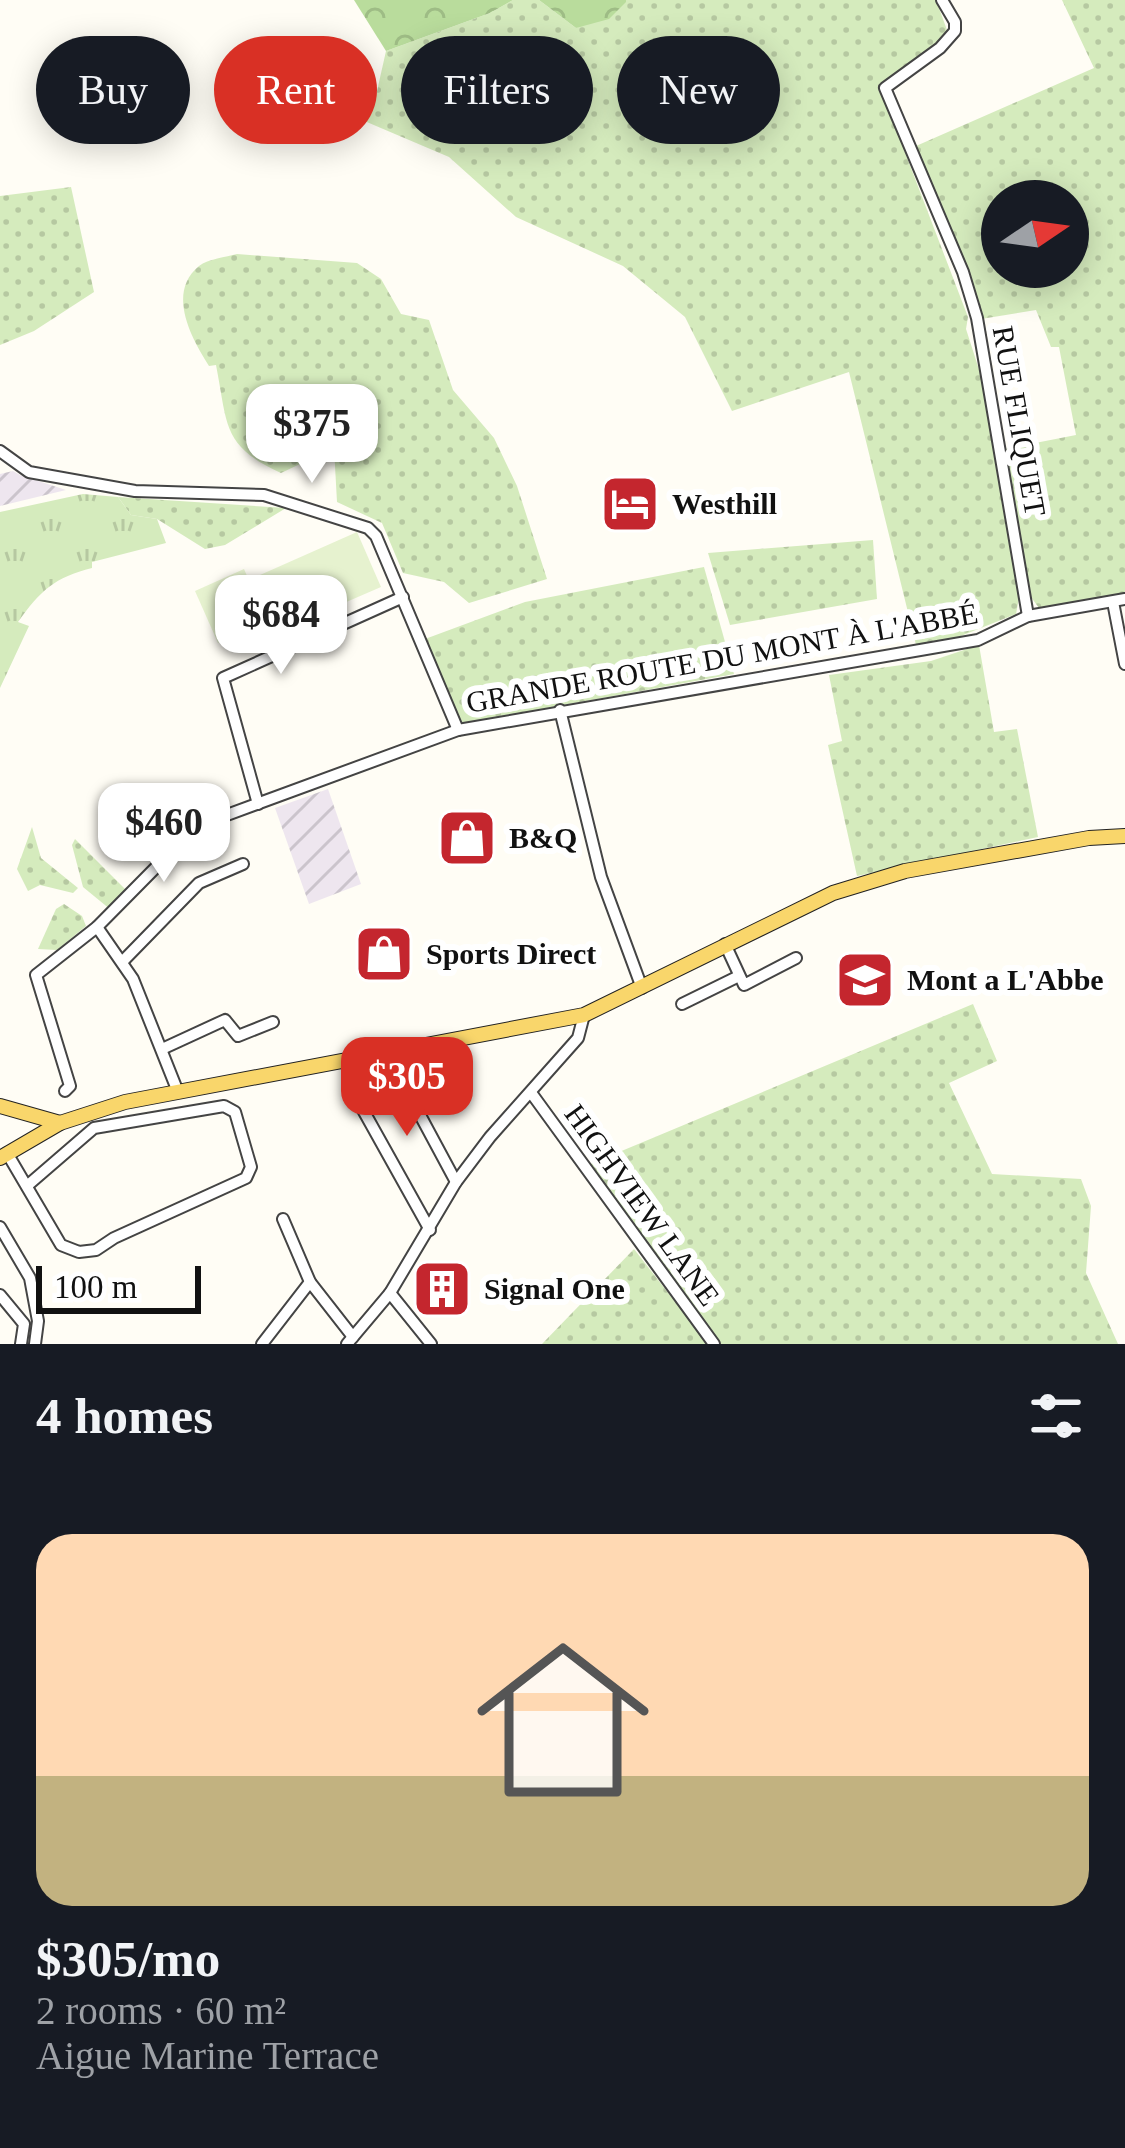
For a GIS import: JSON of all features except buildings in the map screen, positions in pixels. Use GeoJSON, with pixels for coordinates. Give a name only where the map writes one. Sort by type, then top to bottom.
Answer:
{"type":"FeatureCollection","features":[{"type":"Feature","properties":{"kind":"main road"},"geometry":{"type":"LineString","coordinates":[[3,1155],[60,1123],[125,1102],[584,1016],[833,893],[905,871],[1089,838],[1125,836]]}},
{"type":"Feature","properties":{"kind":"main road"},"geometry":{"type":"LineString","coordinates":[[0,1106],[60,1123]]}},
{"type":"Feature","properties":{"kind":"street","name":"RUE FLIQUET"},"geometry":{"type":"LineString","coordinates":[[942,0],[955,22],[955,32],[885,88],[963,272],[977,318],[1028,616]]}},
{"type":"Feature","properties":{"kind":"street"},"geometry":{"type":"LineString","coordinates":[[0,451],[29,472],[135,490],[264,495],[368,528],[376,536],[458,730]]}},
{"type":"Feature","properties":{"kind":"street"},"geometry":{"type":"LineString","coordinates":[[258,804],[223,678],[403,597]]}},
{"type":"Feature","properties":{"kind":"street","name":"GRANDE ROUTE DU MONT À L'ABBÉ"},"geometry":{"type":"LineString","coordinates":[[64,1091],[70,1086],[36,975],[97,927],[176,847],[216,819],[458,730],[978,640],[1028,616],[1119,600]]}},
{"type":"Feature","properties":{"kind":"street"},"geometry":{"type":"LineString","coordinates":[[1119,600],[1125,664]]}},
{"type":"Feature","properties":{"kind":"street"},"geometry":{"type":"LineString","coordinates":[[560,710],[602,877],[642,988]]}},
{"type":"Feature","properties":{"kind":"street"},"geometry":{"type":"LineString","coordinates":[[123,961],[200,883],[243,864]]}},
{"type":"Feature","properties":{"kind":"street"},"geometry":{"type":"LineString","coordinates":[[97,927],[123,961],[178,1092]]}},
{"type":"Feature","properties":{"kind":"street"},"geometry":{"type":"LineString","coordinates":[[724,943],[744,985],[796,958]]}},
{"type":"Feature","properties":{"kind":"street"},"geometry":{"type":"LineString","coordinates":[[682,1004],[740,976]]}},
{"type":"Feature","properties":{"kind":"street"},"geometry":{"type":"LineString","coordinates":[[284,1219],[310,1282],[350,1340],[390,1293],[456,1182],[490,1136],[578,1038],[584,1016]]}},
{"type":"Feature","properties":{"kind":"street"},"geometry":{"type":"LineString","coordinates":[[162,1049],[225,1021],[238,1036],[273,1022]]}},
{"type":"Feature","properties":{"kind":"street"},"geometry":{"type":"LineString","coordinates":[[398,1074],[456,1182]]}},
{"type":"Feature","properties":{"kind":"street"},"geometry":{"type":"LineString","coordinates":[[349,1083],[430,1230]]}},
{"type":"Feature","properties":{"kind":"street","name":"HIGHVIEW LANE"},"geometry":{"type":"LineString","coordinates":[[532,1094],[714,1344]]}},
{"type":"Feature","properties":{"kind":"street"},"geometry":{"type":"LineString","coordinates":[[3,1155],[28,1185],[61,1245],[79,1252],[96,1250],[246,1178],[251,1167],[235,1112],[224,1106],[94,1127],[28,1185]]}},
{"type":"Feature","properties":{"kind":"street"},"geometry":{"type":"LineString","coordinates":[[0,1227],[30,1278],[38,1321],[35,1344]]}},
{"type":"Feature","properties":{"kind":"street"},"geometry":{"type":"LineString","coordinates":[[262,1344],[310,1282]]}},
{"type":"Feature","properties":{"kind":"street"},"geometry":{"type":"LineString","coordinates":[[390,1293],[430,1344]]}},
{"type":"Feature","properties":{"kind":"street"},"geometry":{"type":"LineString","coordinates":[[0,1295],[24,1324],[21,1344]]}},
{"type":"Feature","properties":{"kind":"shaded area"},"geometry":{"type":"Polygon","coordinates":[[[13,471],[66,490],[0,506],[0,474],[13,471]]]}},
{"type":"Feature","properties":{"kind":"shaded area"},"geometry":{"type":"Polygon","coordinates":[[[328,789],[361,884],[309,904],[275,808],[328,789]]]}},
{"type":"Feature","properties":{"kind":"green space"},"geometry":{"type":"Polygon","coordinates":[[[354,0],[513,0],[427,36],[401,36],[401,46],[386,51],[354,0]]]}},
{"type":"Feature","properties":{"kind":"green space"},"geometry":{"type":"Polygon","coordinates":[[[513,0],[539,0],[576,28],[626,0],[936,0],[947,30],[938,43],[880,87],[968,317],[966,329],[983,382],[1019,598],[1016,614],[918,653],[849,372],[732,411],[685,317],[623,266],[516,217],[449,157],[418,144],[593,144],[593,36],[427,36],[513,0]]]}},
{"type":"Feature","properties":{"kind":"green space"},"geometry":{"type":"Polygon","coordinates":[[[539,0],[626,2],[609,19],[576,28],[539,0]]]}},
{"type":"Feature","properties":{"kind":"green space"},"geometry":{"type":"Polygon","coordinates":[[[1062,0],[1125,0],[1125,594],[1039,608],[1028,593],[1005,449],[1076,435],[1059,347],[1051,347],[1036,310],[981,319],[971,282],[916,146],[1094,68],[1062,0]]]}},
{"type":"Feature","properties":{"kind":"green space"},"geometry":{"type":"Polygon","coordinates":[[[401,46],[401,137],[377,126],[377,91],[386,51],[401,46]]]}},
{"type":"Feature","properties":{"kind":"green space"},"geometry":{"type":"Polygon","coordinates":[[[71,187],[94,292],[34,331],[0,345],[0,196],[71,187]]]}},
{"type":"Feature","properties":{"kind":"green space"},"geometry":{"type":"Polygon","coordinates":[[[237,254],[357,263],[381,279],[401,314],[429,320],[453,390],[494,438],[517,486],[547,579],[469,603],[444,582],[403,573],[382,523],[337,502],[334,448],[281,473],[238,443],[226,419],[216,365],[209,366],[196,343],[183,302],[189,277],[199,266],[237,254]]]}},
{"type":"Feature","properties":{"kind":"green space"},"geometry":{"type":"Polygon","coordinates":[[[83,494],[118,497],[131,515],[157,519],[166,543],[92,562],[92,568],[58,581],[41,594],[18,622],[29,626],[0,688],[0,512],[83,494]]]}},
{"type":"Feature","properties":{"kind":"green space"},"geometry":{"type":"Polygon","coordinates":[[[118,497],[286,508],[225,545],[205,549],[157,519],[131,515],[118,497]]]}},
{"type":"Feature","properties":{"kind":"green space"},"geometry":{"type":"Polygon","coordinates":[[[357,532],[381,587],[284,629],[260,575],[357,532]]]}},
{"type":"Feature","properties":{"kind":"green space"},"geometry":{"type":"Polygon","coordinates":[[[873,540],[877,599],[730,625],[708,553],[873,540]]]}},
{"type":"Feature","properties":{"kind":"green space"},"geometry":{"type":"Polygon","coordinates":[[[704,567],[734,674],[460,724],[425,639],[525,602],[704,567]]]}},
{"type":"Feature","properties":{"kind":"green space"},"geometry":{"type":"Polygon","coordinates":[[[244,569],[267,622],[218,643],[195,591],[244,569]]]}},
{"type":"Feature","properties":{"kind":"green space"},"geometry":{"type":"Polygon","coordinates":[[[979,645],[994,732],[1017,729],[1038,837],[857,876],[828,745],[842,741],[829,675],[931,661],[979,645]]]}},
{"type":"Feature","properties":{"kind":"green space"},"geometry":{"type":"Polygon","coordinates":[[[32,827],[41,858],[78,888],[73,893],[40,885],[28,891],[17,869],[32,827]]]}},
{"type":"Feature","properties":{"kind":"green space"},"geometry":{"type":"Polygon","coordinates":[[[75,839],[127,891],[111,910],[83,887],[72,845],[75,839]]]}},
{"type":"Feature","properties":{"kind":"green space"},"geometry":{"type":"Polygon","coordinates":[[[64,904],[82,916],[86,926],[57,950],[38,949],[56,909],[64,904]]]}},
{"type":"Feature","properties":{"kind":"green space"},"geometry":{"type":"Polygon","coordinates":[[[973,1004],[997,1061],[949,1083],[992,1174],[1081,1179],[1091,1206],[1086,1273],[1118,1344],[719,1344],[588,1165],[973,1004]]]}},
{"type":"Feature","properties":{"kind":"green space"},"geometry":{"type":"Polygon","coordinates":[[[634,1249],[708,1344],[542,1344],[634,1249]]]}},
{"type":"Feature","properties":{"kind":"place","name":"Westhill"},"geometry":{"type":"Point","coordinates":[630,504]}},
{"type":"Feature","properties":{"kind":"place","name":"B&Q"},"geometry":{"type":"Point","coordinates":[467,838]}},
{"type":"Feature","properties":{"kind":"place","name":"Sports Direct"},"geometry":{"type":"Point","coordinates":[384,954]}},
{"type":"Feature","properties":{"kind":"place","name":"Mont a L'Abbe"},"geometry":{"type":"Point","coordinates":[865,980]}},
{"type":"Feature","properties":{"kind":"place","name":"Signal One"},"geometry":{"type":"Point","coordinates":[442,1289]}}]}
